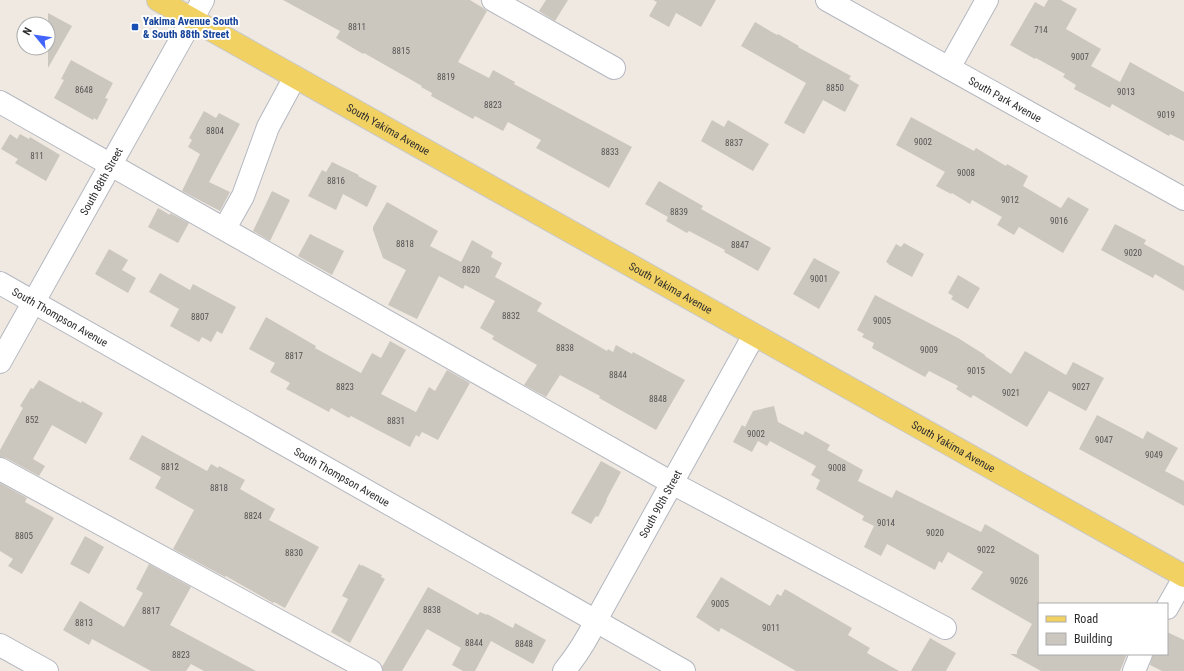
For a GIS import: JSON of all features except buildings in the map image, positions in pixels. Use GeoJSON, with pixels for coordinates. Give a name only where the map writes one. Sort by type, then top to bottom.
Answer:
{"type":"FeatureCollection","features":[{"type":"Feature","properties":{"kind":"main road","name":"South Yakima Avenue"},"geometry":{"type":"LineString","coordinates":[[158,0],[1184,577]]}},
{"type":"Feature","properties":{"kind":"street","name":"South 88th Street"},"geometry":{"type":"LineString","coordinates":[[0,362],[203,0]]}},
{"type":"Feature","properties":{"kind":"street"},"geometry":{"type":"LineString","coordinates":[[493,0],[614,68]]}},
{"type":"Feature","properties":{"kind":"street","name":"South Park Avenue"},"geometry":{"type":"LineString","coordinates":[[827,0],[1184,199]]}},
{"type":"Feature","properties":{"kind":"street"},"geometry":{"type":"LineString","coordinates":[[949,68],[987,0]]}},
{"type":"Feature","properties":{"kind":"street"},"geometry":{"type":"LineString","coordinates":[[225,228],[243,196],[268,127],[295,77]]}},
{"type":"Feature","properties":{"kind":"street"},"geometry":{"type":"LineString","coordinates":[[0,102],[225,228],[672,483],[945,628]]}},
{"type":"Feature","properties":{"kind":"street","name":"South Thompson Avenue"},"geometry":{"type":"LineString","coordinates":[[0,283],[684,671]]}},
{"type":"Feature","properties":{"kind":"street","name":"South 90th Street"},"geometry":{"type":"LineString","coordinates":[[564,671],[575,658],[587,639],[596,620],[754,335]]}},
{"type":"Feature","properties":{"kind":"street"},"geometry":{"type":"LineString","coordinates":[[0,469],[372,671]]}},
{"type":"Feature","properties":{"kind":"street"},"geometry":{"type":"LineString","coordinates":[[1168,606],[1184,577]]}},
{"type":"Feature","properties":{"kind":"street"},"geometry":{"type":"LineString","coordinates":[[0,645],[47,671]]}},
{"type":"Feature","properties":{"kind":"street"},"geometry":{"type":"LineString","coordinates":[[1134,671],[1142,655]]}},
{"type":"Feature","properties":{"kind":"place","name":"Yakima Avenue South & South 88th Street"},"geometry":{"type":"Point","coordinates":[135,27]}}]}
